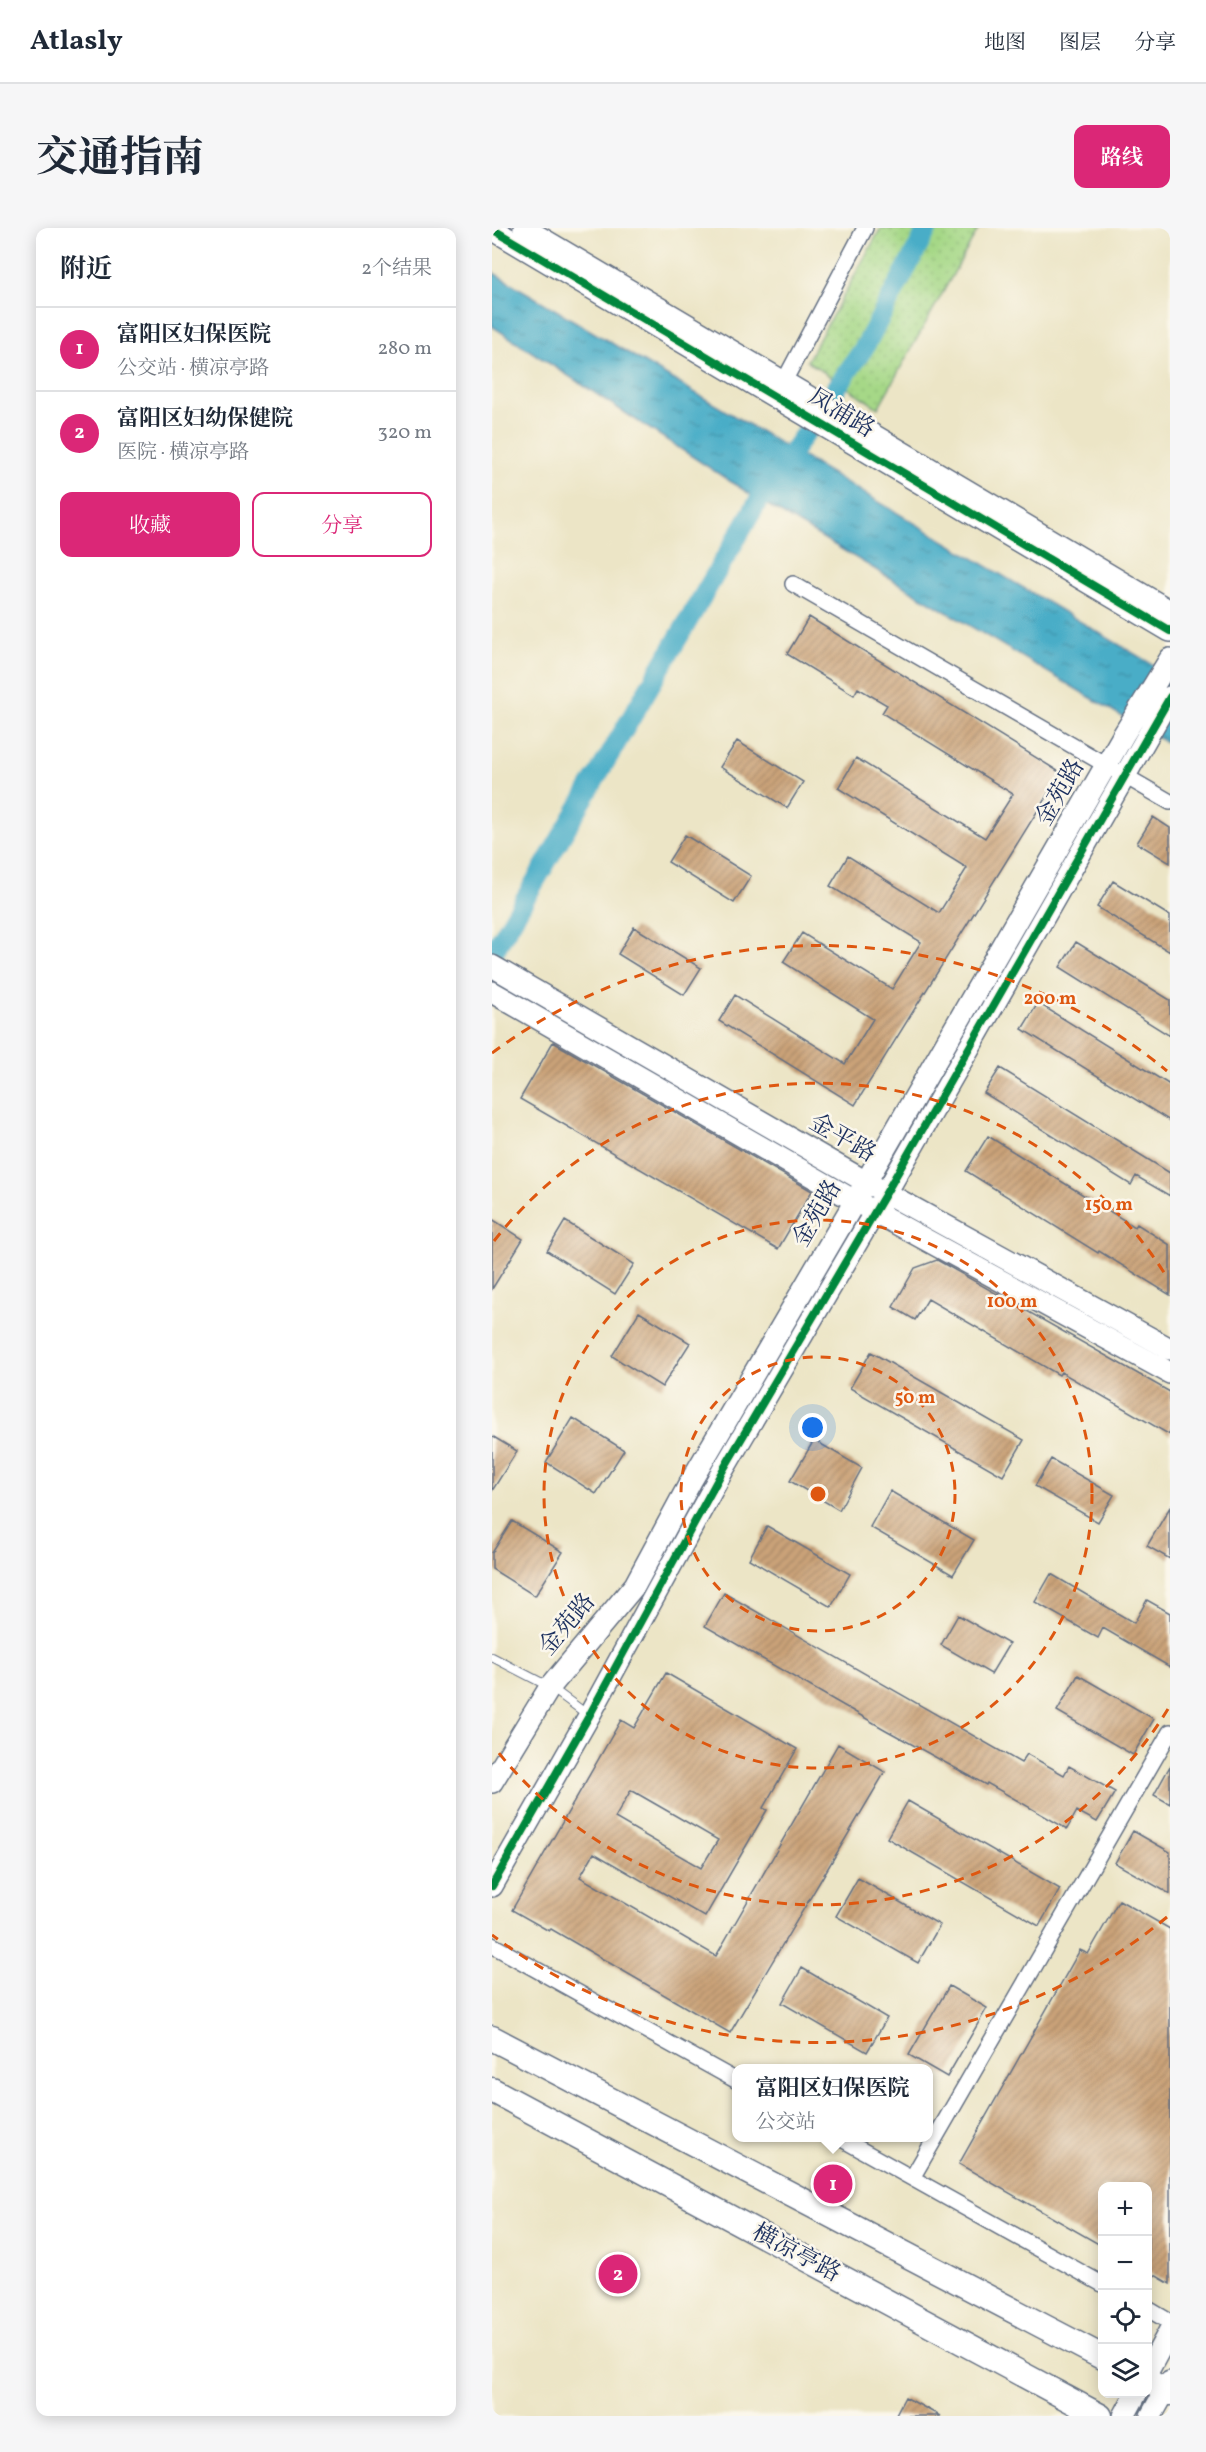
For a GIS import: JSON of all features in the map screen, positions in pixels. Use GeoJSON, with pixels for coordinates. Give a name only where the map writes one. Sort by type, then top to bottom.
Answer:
{"type":"FeatureCollection","features":[{"type":"Feature","properties":{"kind":"main road","name":"横凉亭路"},"geometry":{"type":"LineString","coordinates":[[492,2038],[1098,2355]]}},
{"type":"Feature","properties":{"kind":"main road","name":"横凉亭路"},"geometry":{"type":"LineString","coordinates":[[492,2090],[1100,2416]]}},
{"type":"Feature","properties":{"kind":"street","name":"凤浦路"},"geometry":{"type":"LineString","coordinates":[[524,228],[812,410],[1170,611]]}},
{"type":"Feature","properties":{"kind":"street"},"geometry":{"type":"LineString","coordinates":[[780,390],[865,228]]}},
{"type":"Feature","properties":{"kind":"street","name":"凤浦路"},"geometry":{"type":"LineString","coordinates":[[492,229],[780,390]]}},
{"type":"Feature","properties":{"kind":"street","name":"凤浦路"},"geometry":{"type":"LineString","coordinates":[[833,422],[1170,631]]}},
{"type":"Feature","properties":{"kind":"street"},"geometry":{"type":"LineString","coordinates":[[793,584],[1170,802]]}},
{"type":"Feature","properties":{"kind":"street","name":"金苑路"},"geometry":{"type":"LineString","coordinates":[[492,1782],[550,1687],[635,1584],[691,1481],[866,1182],[1133,740],[1167,664]]}},
{"type":"Feature","properties":{"kind":"street"},"geometry":{"type":"LineString","coordinates":[[1133,740],[1170,697]]}},
{"type":"Feature","properties":{"kind":"street"},"geometry":{"type":"LineString","coordinates":[[492,1886],[589,1716],[723,1470],[886,1193],[1115,770]]}},
{"type":"Feature","properties":{"kind":"street","name":"金平路"},"geometry":{"type":"LineString","coordinates":[[492,966],[866,1182],[1170,1349]]}},
{"type":"Feature","properties":{"kind":"street","name":"金平路"},"geometry":{"type":"LineString","coordinates":[[492,992],[855,1201],[1170,1373]]}},
{"type":"Feature","properties":{"kind":"street"},"geometry":{"type":"LineString","coordinates":[[933,2142],[1170,1732]]}},
{"type":"Feature","properties":{"kind":"street"},"geometry":{"type":"LineString","coordinates":[[492,1945],[732,2078]]}},
{"type":"Feature","properties":{"kind":"street"},"geometry":{"type":"LineString","coordinates":[[847,2142],[1098,2282]]}},
{"type":"Feature","properties":{"kind":"street"},"geometry":{"type":"LineString","coordinates":[[912,2178],[933,2142]]}},
{"type":"Feature","properties":{"kind":"street"},"geometry":{"type":"LineString","coordinates":[[1152,2311],[1170,2322]]}},
{"type":"Feature","properties":{"kind":"street"},"geometry":{"type":"LineString","coordinates":[[1152,2364],[1170,2330]]}},
{"type":"Feature","properties":{"kind":"street"},"geometry":{"type":"LineString","coordinates":[[1151,2416],[1163,2387]]}},
{"type":"Feature","properties":{"kind":"street"},"geometry":{"type":"LineString","coordinates":[[1124,2416],[1134,2398]]}},
{"type":"Feature","properties":{"kind":"lane"},"geometry":{"type":"LineString","coordinates":[[492,1657],[550,1687],[589,1716]]}},
{"type":"Feature","properties":{"kind":"green space"},"geometry":{"type":"Polygon","coordinates":[[[881,228],[979,228],[878,408],[807,361],[881,228]]]}},
{"type":"Feature","properties":{"kind":"water"},"geometry":{"type":"Polygon","coordinates":[[[492,272],[1170,675],[1170,745],[759,500],[492,326],[492,272]]]}},
{"type":"Feature","properties":{"kind":"building"},"geometry":{"type":"Polygon","coordinates":[[[809,617],[1061,773],[855,1105],[719,1021],[735,995],[845,1064],[873,1019],[783,962],[802,933],[892,989],[921,942],[830,886],[848,856],[939,913],[967,868],[838,788],[856,758],[985,838],[1013,794],[882,713],[887,705],[858,688],[854,695],[787,654],[809,617]]]}},
{"type":"Feature","properties":{"kind":"building"},"geometry":{"type":"Polygon","coordinates":[[[737,741],[803,782],[787,808],[720,767],[737,741]]]}},
{"type":"Feature","properties":{"kind":"building"},"geometry":{"type":"Polygon","coordinates":[[[1153,817],[1170,828],[1170,863],[1137,843],[1153,817]]]}},
{"type":"Feature","properties":{"kind":"building"},"geometry":{"type":"Polygon","coordinates":[[[685,835],[751,876],[734,903],[668,862],[685,835]]]}},
{"type":"Feature","properties":{"kind":"building"},"geometry":{"type":"Polygon","coordinates":[[[1113,881],[1170,916],[1170,952],[1097,907],[1113,881]]]}},
{"type":"Feature","properties":{"kind":"building"},"geometry":{"type":"Polygon","coordinates":[[[634,927],[701,968],[684,995],[618,954],[634,927]]]}},
{"type":"Feature","properties":{"kind":"building"},"geometry":{"type":"Polygon","coordinates":[[[1076,942],[1170,1000],[1170,1036],[1060,967],[1076,942]]]}},
{"type":"Feature","properties":{"kind":"building"},"geometry":{"type":"Polygon","coordinates":[[[1038,1003],[1170,1085],[1170,1121],[1022,1029],[1038,1003]]]}},
{"type":"Feature","properties":{"kind":"building"},"geometry":{"type":"Polygon","coordinates":[[[553,1042],[812,1191],[778,1249],[520,1099],[553,1042]]]}},
{"type":"Feature","properties":{"kind":"building"},"geometry":{"type":"Polygon","coordinates":[[[1000,1068],[1170,1173],[1170,1196],[1136,1176],[1131,1185],[984,1093],[1000,1068]]]}},
{"type":"Feature","properties":{"kind":"building"},"geometry":{"type":"Polygon","coordinates":[[[988,1136],[1135,1227],[1137,1224],[1170,1245],[1170,1295],[966,1171],[988,1136]]]}},
{"type":"Feature","properties":{"kind":"building"},"geometry":{"type":"Polygon","coordinates":[[[492,1219],[523,1239],[492,1289],[492,1219]]]}},
{"type":"Feature","properties":{"kind":"building"},"geometry":{"type":"Polygon","coordinates":[[[565,1221],[634,1264],[615,1294],[547,1251],[565,1221]]]}},
{"type":"Feature","properties":{"kind":"building"},"geometry":{"type":"Polygon","coordinates":[[[937,1260],[1170,1392],[1170,1435],[1061,1372],[1059,1375],[928,1299],[915,1320],[893,1307],[915,1268],[937,1260]]]}},
{"type":"Feature","properties":{"kind":"building"},"geometry":{"type":"Polygon","coordinates":[[[639,1312],[690,1343],[662,1387],[612,1356],[639,1312]]]}},
{"type":"Feature","properties":{"kind":"building"},"geometry":{"type":"Polygon","coordinates":[[[871,1352],[1024,1440],[1003,1476],[850,1388],[871,1352]]]}},
{"type":"Feature","properties":{"kind":"building"},"geometry":{"type":"Polygon","coordinates":[[[573,1418],[624,1450],[596,1494],[546,1462],[573,1418]]]}},
{"type":"Feature","properties":{"kind":"building"},"geometry":{"type":"Polygon","coordinates":[[[492,1436],[517,1451],[492,1491],[492,1436]]]}},
{"type":"Feature","properties":{"kind":"building"},"geometry":{"type":"Polygon","coordinates":[[[814,1440],[862,1468],[839,1510],[790,1481],[814,1440]]]}},
{"type":"Feature","properties":{"kind":"building"},"geometry":{"type":"Polygon","coordinates":[[[1051,1459],[1114,1495],[1098,1522],[1035,1486],[1051,1459]]]}},
{"type":"Feature","properties":{"kind":"building"},"geometry":{"type":"Polygon","coordinates":[[[890,1491],[974,1540],[953,1575],[870,1527],[890,1491]]]}},
{"type":"Feature","properties":{"kind":"building"},"geometry":{"type":"Polygon","coordinates":[[[1170,1507],[1170,1559],[1147,1546],[1170,1507]]]}},
{"type":"Feature","properties":{"kind":"building"},"geometry":{"type":"Polygon","coordinates":[[[512,1521],[563,1552],[535,1596],[492,1569],[492,1553],[512,1521]]]}},
{"type":"Feature","properties":{"kind":"building"},"geometry":{"type":"Polygon","coordinates":[[[767,1526],[850,1574],[831,1607],[749,1559],[767,1526]]]}},
{"type":"Feature","properties":{"kind":"building"},"geometry":{"type":"Polygon","coordinates":[[[1051,1574],[1134,1623],[1147,1600],[1170,1613],[1170,1667],[1103,1628],[1098,1638],[1035,1602],[1051,1574]]]}},
{"type":"Feature","properties":{"kind":"building"},"geometry":{"type":"Polygon","coordinates":[[[724,1593],[1021,1763],[1027,1754],[1064,1775],[1069,1766],[1115,1792],[1097,1822],[1077,1811],[1067,1829],[987,1783],[986,1785],[886,1730],[705,1626],[724,1593]]]}},
{"type":"Feature","properties":{"kind":"building"},"geometry":{"type":"Polygon","coordinates":[[[958,1615],[1009,1644],[991,1674],[941,1645],[958,1615]]]}},
{"type":"Feature","properties":{"kind":"building"},"geometry":{"type":"Polygon","coordinates":[[[666,1673],[797,1749],[763,1808],[767,1810],[705,1917],[594,1853],[580,1877],[716,1956],[838,1744],[885,1772],[730,2033],[551,1929],[549,1931],[512,1910],[621,1720],[634,1728],[666,1673]],[[631,1790],[615,1818],[701,1868],[718,1840],[631,1790]]]}},
{"type":"Feature","properties":{"kind":"building"},"geometry":{"type":"Polygon","coordinates":[[[1078,1675],[1154,1719],[1133,1755],[1057,1711],[1078,1675]]]}},
{"type":"Feature","properties":{"kind":"building"},"geometry":{"type":"Polygon","coordinates":[[[1170,1766],[1170,1804],[1154,1795],[1170,1766]]]}},
{"type":"Feature","properties":{"kind":"building"},"geometry":{"type":"Polygon","coordinates":[[[908,1801],[1060,1889],[1039,1926],[887,1838],[908,1801]]]}},
{"type":"Feature","properties":{"kind":"building"},"geometry":{"type":"Polygon","coordinates":[[[1133,1831],[1170,1852],[1170,1894],[1115,1863],[1133,1831]]]}},
{"type":"Feature","properties":{"kind":"building"},"geometry":{"type":"Polygon","coordinates":[[[858,1878],[940,1925],[918,1963],[836,1916],[858,1878]]]}},
{"type":"Feature","properties":{"kind":"building"},"geometry":{"type":"Polygon","coordinates":[[[1119,1900],[1170,1929],[1170,2284],[1152,2273],[1152,2182],[1098,2182],[1098,2244],[959,2164],[1080,1950],[1088,1954],[1119,1900]]]}},
{"type":"Feature","properties":{"kind":"building"},"geometry":{"type":"Polygon","coordinates":[[[802,1968],[887,2018],[867,2052],[782,2003],[802,1968]]]}},
{"type":"Feature","properties":{"kind":"building"},"geometry":{"type":"Polygon","coordinates":[[[949,1986],[987,2008],[947,2077],[933,2069],[933,2064],[925,2064],[909,2055],[949,1986]]]}},
{"type":"Feature","properties":{"kind":"building"},"geometry":{"type":"Polygon","coordinates":[[[905,2397],[940,2416],[895,2416],[905,2397]]]}},
{"type":"Feature","properties":{"kind":"waterway"},"geometry":{"type":"LineString","coordinates":[[492,955],[759,500],[864,348],[928,228]]}},
{"type":"Feature","properties":{"kind":"cycle path"},"geometry":{"type":"LineString","coordinates":[[492,229],[1170,631]]}},
{"type":"Feature","properties":{"kind":"cycle path"},"geometry":{"type":"LineString","coordinates":[[492,1886],[589,1716],[723,1470],[886,1193],[1170,697]]}},
{"type":"Feature","properties":{"kind":"place","name":"富阳区妇保医院"},"geometry":{"type":"Point","coordinates":[833,2184]}},
{"type":"Feature","properties":{"kind":"place","name":"富阳区妇幼保健院"},"geometry":{"type":"Point","coordinates":[618,2274]}}]}
